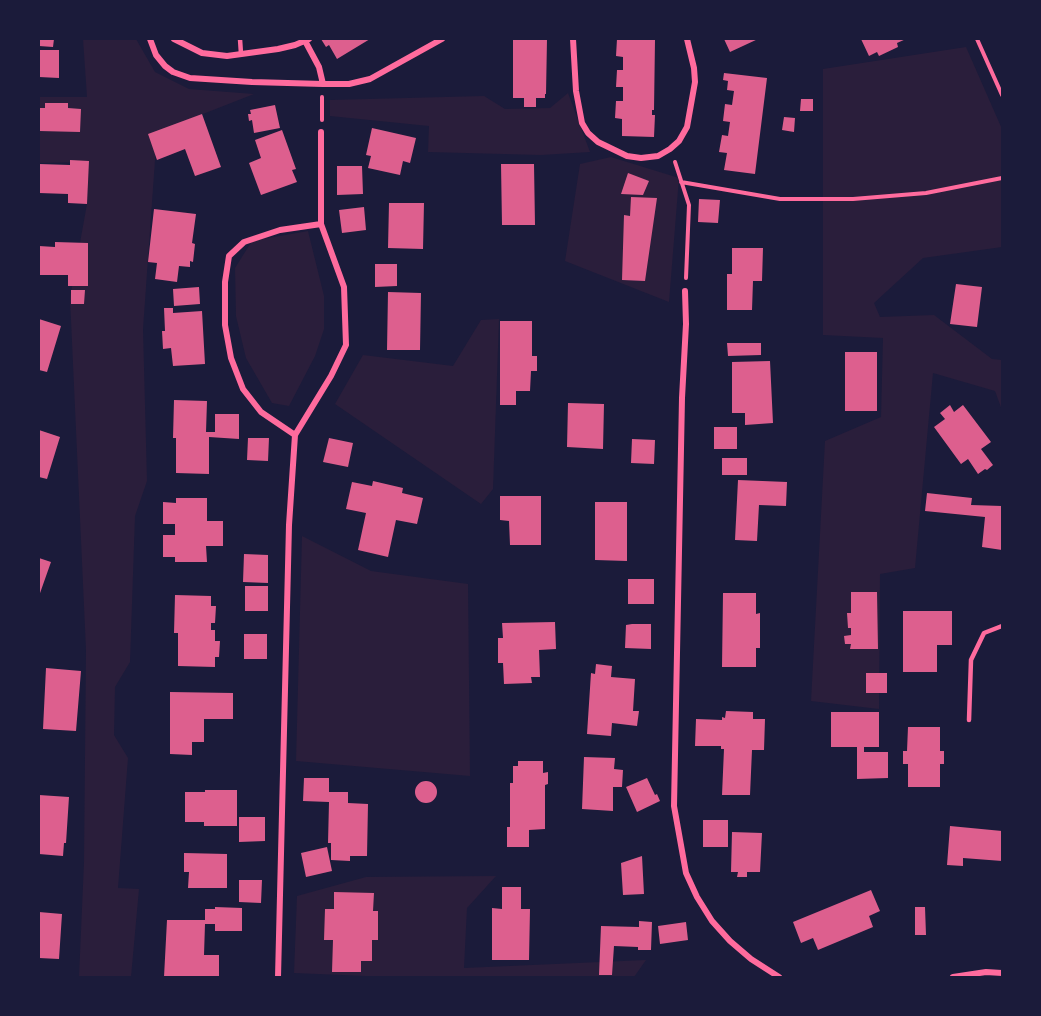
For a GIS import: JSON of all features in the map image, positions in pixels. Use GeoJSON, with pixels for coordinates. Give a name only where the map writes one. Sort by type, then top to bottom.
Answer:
{"type":"FeatureCollection","features":[{"type":"Feature","properties":{"kind":"street"},"geometry":{"type":"LineString","coordinates":[[150,39],[156,55],[165,66],[173,72],[190,78],[323,84],[349,84],[370,79],[442,39]]}},
{"type":"Feature","properties":{"kind":"street"},"geometry":{"type":"LineString","coordinates":[[174,39],[202,53],[226,56],[278,49],[309,39]]}},
{"type":"Feature","properties":{"kind":"street"},"geometry":{"type":"LineString","coordinates":[[304,39],[315,58],[323,84]]}},
{"type":"Feature","properties":{"kind":"street"},"geometry":{"type":"LineString","coordinates":[[573,39],[580,115],[588,133],[598,142],[627,156],[641,158],[658,156],[670,149],[679,141],[687,127],[693,98],[694,68],[687,39]]}},
{"type":"Feature","properties":{"kind":"street"},"geometry":{"type":"LineString","coordinates":[[278,977],[289,525],[295,435],[331,376],[346,345],[344,287],[321,224],[321,132]]}},
{"type":"Feature","properties":{"kind":"street"},"geometry":{"type":"LineString","coordinates":[[295,435],[261,412],[243,389],[231,357],[225,325],[225,282],[229,256],[244,242],[280,230],[321,224]]}},
{"type":"Feature","properties":{"kind":"street"},"geometry":{"type":"LineString","coordinates":[[685,291],[675,816],[686,873],[712,921],[751,959],[779,977]]}},
{"type":"Feature","properties":{"kind":"street"},"geometry":{"type":"LineString","coordinates":[[953,977],[986,972],[1002,973]]}},
{"type":"Feature","properties":{"kind":"lane"},"geometry":{"type":"LineString","coordinates":[[240,39],[241,54]]}},
{"type":"Feature","properties":{"kind":"lane"},"geometry":{"type":"LineString","coordinates":[[969,720],[971,660],[984,633],[1002,626]]}},
{"type":"Feature","properties":{"kind":"path"},"geometry":{"type":"LineString","coordinates":[[977,39],[1002,95]]}},
{"type":"Feature","properties":{"kind":"path"},"geometry":{"type":"LineString","coordinates":[[321,132],[323,84]]}},
{"type":"Feature","properties":{"kind":"path"},"geometry":{"type":"LineString","coordinates":[[670,149],[689,205],[685,291]]}},
{"type":"Feature","properties":{"kind":"path"},"geometry":{"type":"LineString","coordinates":[[681,182],[780,199],[854,199],[926,193],[1002,178]]}},
{"type":"Feature","properties":{"kind":"shaded area"},"geometry":{"type":"Polygon","coordinates":[[[83,39],[136,39],[155,72],[189,89],[254,94],[157,132],[143,329],[147,481],[135,516],[130,662],[115,687],[114,735],[128,758],[118,888],[139,889],[131,977],[79,977],[84,862],[86,650],[70,298],[87,204],[89,162],[39,163],[39,97],[87,97],[83,39]]]}},
{"type":"Feature","properties":{"kind":"shaded area"},"geometry":{"type":"Polygon","coordinates":[[[966,47],[1002,129],[1002,247],[923,258],[874,303],[880,317],[934,315],[992,359],[1002,360],[1002,410],[995,391],[933,373],[915,568],[880,574],[879,709],[811,701],[825,441],[881,417],[883,338],[823,335],[823,69],[966,47]]]}},
{"type":"Feature","properties":{"kind":"shaded area"},"geometry":{"type":"Polygon","coordinates":[[[568,93],[590,152],[541,155],[428,152],[429,126],[330,116],[330,100],[484,96],[505,109],[550,108],[568,93]]]}},
{"type":"Feature","properties":{"kind":"shaded area"},"geometry":{"type":"Polygon","coordinates":[[[611,157],[679,178],[669,302],[565,261],[580,164],[611,157]]]}},
{"type":"Feature","properties":{"kind":"shaded area"},"geometry":{"type":"Polygon","coordinates":[[[308,231],[324,296],[324,329],[315,356],[289,406],[272,403],[246,358],[236,316],[235,268],[252,241],[308,231]]]}},
{"type":"Feature","properties":{"kind":"shaded area"},"geometry":{"type":"Polygon","coordinates":[[[499,319],[493,489],[481,504],[335,404],[363,355],[453,366],[481,320],[499,319]]]}},
{"type":"Feature","properties":{"kind":"shaded area"},"geometry":{"type":"Polygon","coordinates":[[[302,536],[371,571],[468,584],[470,776],[296,761],[302,536]]]}},
{"type":"Feature","properties":{"kind":"shaded area"},"geometry":{"type":"Polygon","coordinates":[[[496,876],[467,908],[464,968],[646,960],[634,977],[389,977],[294,973],[297,896],[366,877],[496,876]]]}},
{"type":"Feature","properties":{"kind":"building"},"geometry":{"type":"Polygon","coordinates":[[[39,39],[54,39],[53,47],[39,46],[39,39]]]}},
{"type":"Feature","properties":{"kind":"building"},"geometry":{"type":"Polygon","coordinates":[[[321,39],[370,39],[337,59],[329,45],[326,47],[321,39]]]}},
{"type":"Feature","properties":{"kind":"building"},"geometry":{"type":"Polygon","coordinates":[[[513,39],[547,39],[546,94],[545,98],[536,98],[536,107],[524,107],[524,98],[513,98],[513,39]]]}},
{"type":"Feature","properties":{"kind":"building"},"geometry":{"type":"Polygon","coordinates":[[[617,39],[655,40],[654,110],[652,110],[652,115],[655,115],[654,137],[622,136],[622,119],[615,118],[616,101],[623,101],[623,87],[616,87],[617,70],[623,70],[623,57],[616,56],[617,39]]]}},
{"type":"Feature","properties":{"kind":"building"},"geometry":{"type":"Polygon","coordinates":[[[724,39],[758,39],[730,52],[724,39]]]}},
{"type":"Feature","properties":{"kind":"building"},"geometry":{"type":"Polygon","coordinates":[[[861,39],[906,39],[897,43],[898,47],[879,56],[877,52],[869,56],[861,39]]]}},
{"type":"Feature","properties":{"kind":"building"},"geometry":{"type":"Polygon","coordinates":[[[39,50],[59,50],[59,78],[39,77],[39,50]]]}},
{"type":"Feature","properties":{"kind":"building"},"geometry":{"type":"Polygon","coordinates":[[[724,73],[767,78],[755,174],[724,170],[727,153],[719,152],[722,135],[728,136],[730,122],[723,121],[725,104],[732,105],[734,91],[727,90],[728,81],[723,80],[724,73]]]}},
{"type":"Feature","properties":{"kind":"building"},"geometry":{"type":"Polygon","coordinates":[[[801,99],[813,99],[813,111],[800,111],[801,99]]]}},
{"type":"Feature","properties":{"kind":"building"},"geometry":{"type":"Polygon","coordinates":[[[45,103],[68,103],[68,108],[81,109],[80,132],[39,131],[39,108],[45,108],[45,103]]]}},
{"type":"Feature","properties":{"kind":"building"},"geometry":{"type":"Polygon","coordinates":[[[275,105],[280,128],[254,133],[252,120],[249,121],[250,110],[275,105]]]}},
{"type":"Feature","properties":{"kind":"building"},"geometry":{"type":"Polygon","coordinates":[[[202,114],[221,167],[195,176],[185,149],[157,160],[148,134],[202,114]]]}},
{"type":"Feature","properties":{"kind":"building"},"geometry":{"type":"Polygon","coordinates":[[[784,117],[795,118],[794,132],[782,130],[784,117]]]}},
{"type":"Feature","properties":{"kind":"building"},"geometry":{"type":"Polygon","coordinates":[[[372,128],[416,138],[410,163],[403,161],[400,175],[368,168],[371,156],[366,155],[372,128]]]}},
{"type":"Feature","properties":{"kind":"building"},"geometry":{"type":"Polygon","coordinates":[[[282,130],[296,169],[292,170],[297,182],[261,195],[249,163],[261,158],[255,140],[282,130]]]}},
{"type":"Feature","properties":{"kind":"building"},"geometry":{"type":"Polygon","coordinates":[[[70,160],[89,161],[87,204],[68,203],[68,194],[39,193],[39,164],[70,165],[70,160]]]}},
{"type":"Feature","properties":{"kind":"building"},"geometry":{"type":"Polygon","coordinates":[[[501,164],[534,164],[535,225],[502,225],[501,164]]]}},
{"type":"Feature","properties":{"kind":"building"},"geometry":{"type":"Polygon","coordinates":[[[337,166],[362,166],[363,194],[337,195],[337,166]]]}},
{"type":"Feature","properties":{"kind":"building"},"geometry":{"type":"Polygon","coordinates":[[[628,173],[649,181],[643,195],[621,194],[628,173]]]}},
{"type":"Feature","properties":{"kind":"building"},"geometry":{"type":"Polygon","coordinates":[[[631,197],[657,198],[645,281],[622,280],[624,215],[630,216],[631,197]]]}},
{"type":"Feature","properties":{"kind":"building"},"geometry":{"type":"Polygon","coordinates":[[[699,199],[720,200],[718,223],[698,222],[699,199]]]}},
{"type":"Feature","properties":{"kind":"building"},"geometry":{"type":"Polygon","coordinates":[[[389,203],[424,203],[423,249],[388,248],[389,203]]]}},
{"type":"Feature","properties":{"kind":"building"},"geometry":{"type":"Polygon","coordinates":[[[364,207],[366,230],[342,233],[339,210],[364,207]]]}},
{"type":"Feature","properties":{"kind":"building"},"geometry":{"type":"Polygon","coordinates":[[[154,209],[196,214],[192,243],[195,244],[193,262],[190,261],[190,267],[179,266],[177,282],[155,279],[157,263],[148,262],[154,209]]]}},
{"type":"Feature","properties":{"kind":"building"},"geometry":{"type":"Polygon","coordinates":[[[55,242],[88,243],[88,286],[68,286],[68,275],[39,275],[39,246],[55,247],[55,242]]]}},
{"type":"Feature","properties":{"kind":"building"},"geometry":{"type":"Polygon","coordinates":[[[732,248],[763,248],[762,281],[753,281],[752,310],[727,310],[727,274],[732,274],[732,248]]]}},
{"type":"Feature","properties":{"kind":"building"},"geometry":{"type":"Polygon","coordinates":[[[375,264],[397,264],[397,286],[375,287],[375,264]]]}},
{"type":"Feature","properties":{"kind":"building"},"geometry":{"type":"Polygon","coordinates":[[[956,284],[982,287],[977,327],[950,324],[956,284]]]}},
{"type":"Feature","properties":{"kind":"building"},"geometry":{"type":"Polygon","coordinates":[[[199,287],[200,304],[174,306],[173,289],[199,287]]]}},
{"type":"Feature","properties":{"kind":"building"},"geometry":{"type":"Polygon","coordinates":[[[71,290],[85,290],[84,304],[71,304],[71,290]]]}},
{"type":"Feature","properties":{"kind":"building"},"geometry":{"type":"Polygon","coordinates":[[[388,292],[421,293],[420,350],[387,350],[388,292]]]}},
{"type":"Feature","properties":{"kind":"building"},"geometry":{"type":"Polygon","coordinates":[[[164,308],[173,308],[173,313],[202,311],[205,364],[173,366],[171,348],[163,349],[164,308]]]}},
{"type":"Feature","properties":{"kind":"building"},"geometry":{"type":"Polygon","coordinates":[[[39,319],[61,326],[47,372],[39,370],[39,319]]]}},
{"type":"Feature","properties":{"kind":"building"},"geometry":{"type":"Polygon","coordinates":[[[500,321],[532,321],[532,356],[537,356],[537,371],[531,371],[530,391],[516,391],[516,405],[500,405],[500,321]]]}},
{"type":"Feature","properties":{"kind":"building"},"geometry":{"type":"Polygon","coordinates":[[[727,343],[761,343],[761,355],[728,356],[727,343]]]}},
{"type":"Feature","properties":{"kind":"building"},"geometry":{"type":"Polygon","coordinates":[[[845,352],[877,352],[877,411],[845,411],[845,352]]]}},
{"type":"Feature","properties":{"kind":"building"},"geometry":{"type":"Polygon","coordinates":[[[770,361],[773,423],[745,425],[745,413],[732,413],[732,362],[770,361]]]}},
{"type":"Feature","properties":{"kind":"building"},"geometry":{"type":"Polygon","coordinates":[[[174,400],[207,401],[206,432],[215,432],[215,414],[239,414],[239,439],[209,437],[209,474],[176,473],[176,438],[173,438],[174,400]]]}},
{"type":"Feature","properties":{"kind":"building"},"geometry":{"type":"Polygon","coordinates":[[[568,403],[604,404],[603,449],[567,447],[568,403]]]}},
{"type":"Feature","properties":{"kind":"building"},"geometry":{"type":"Polygon","coordinates":[[[950,405],[954,412],[963,405],[991,442],[981,449],[993,465],[987,470],[978,474],[968,459],[961,464],[934,427],[945,419],[940,413],[950,405]]]}},
{"type":"Feature","properties":{"kind":"building"},"geometry":{"type":"Polygon","coordinates":[[[714,427],[737,427],[737,449],[714,449],[714,427]]]}},
{"type":"Feature","properties":{"kind":"building"},"geometry":{"type":"Polygon","coordinates":[[[39,430],[60,437],[47,479],[39,477],[39,430]]]}},
{"type":"Feature","properties":{"kind":"building"},"geometry":{"type":"Polygon","coordinates":[[[248,438],[269,438],[268,461],[247,460],[248,438]]]}},
{"type":"Feature","properties":{"kind":"building"},"geometry":{"type":"Polygon","coordinates":[[[329,438],[353,443],[348,467],[323,462],[329,438]]]}},
{"type":"Feature","properties":{"kind":"building"},"geometry":{"type":"Polygon","coordinates":[[[632,439],[655,440],[654,464],[631,463],[632,439]]]}},
{"type":"Feature","properties":{"kind":"building"},"geometry":{"type":"Polygon","coordinates":[[[722,458],[747,458],[747,475],[722,475],[722,458]]]}},
{"type":"Feature","properties":{"kind":"building"},"geometry":{"type":"Polygon","coordinates":[[[738,480],[787,482],[786,506],[759,505],[757,541],[735,540],[738,480]]]}},
{"type":"Feature","properties":{"kind":"building"},"geometry":{"type":"Polygon","coordinates":[[[373,481],[403,488],[402,493],[423,498],[417,524],[396,520],[388,557],[358,550],[366,513],[346,509],[352,482],[372,486],[373,481]]]}},
{"type":"Feature","properties":{"kind":"building"},"geometry":{"type":"Polygon","coordinates":[[[927,493],[972,498],[971,505],[1002,506],[1002,550],[982,547],[985,517],[925,511],[927,493]]]}},
{"type":"Feature","properties":{"kind":"building"},"geometry":{"type":"Polygon","coordinates":[[[500,496],[541,496],[541,545],[510,545],[509,521],[500,520],[500,496]]]}},
{"type":"Feature","properties":{"kind":"building"},"geometry":{"type":"Polygon","coordinates":[[[176,498],[207,498],[207,521],[223,521],[223,546],[206,546],[207,562],[175,562],[175,557],[163,557],[163,535],[175,535],[175,524],[163,524],[163,502],[176,503],[176,498]]]}},
{"type":"Feature","properties":{"kind":"building"},"geometry":{"type":"Polygon","coordinates":[[[595,502],[627,502],[627,561],[595,560],[595,502]]]}},
{"type":"Feature","properties":{"kind":"building"},"geometry":{"type":"Polygon","coordinates":[[[244,554],[268,555],[268,583],[243,582],[244,554]]]}},
{"type":"Feature","properties":{"kind":"building"},"geometry":{"type":"Polygon","coordinates":[[[39,558],[51,562],[39,596],[39,558]]]}},
{"type":"Feature","properties":{"kind":"building"},"geometry":{"type":"Polygon","coordinates":[[[628,579],[654,579],[654,604],[628,604],[628,579]]]}},
{"type":"Feature","properties":{"kind":"building"},"geometry":{"type":"Polygon","coordinates":[[[245,586],[268,586],[268,611],[245,611],[245,586]]]}},
{"type":"Feature","properties":{"kind":"building"},"geometry":{"type":"Polygon","coordinates":[[[851,592],[877,592],[878,649],[850,649],[851,644],[845,644],[844,636],[851,635],[847,613],[851,613],[851,592]]]}},
{"type":"Feature","properties":{"kind":"building"},"geometry":{"type":"Polygon","coordinates":[[[723,593],[756,593],[756,614],[760,613],[760,648],[756,648],[756,667],[722,667],[723,593]]]}},
{"type":"Feature","properties":{"kind":"building"},"geometry":{"type":"Polygon","coordinates":[[[175,595],[211,596],[211,606],[216,606],[215,623],[211,623],[211,630],[215,630],[215,641],[220,641],[219,657],[215,657],[215,667],[178,666],[178,633],[174,633],[175,595]]]}},
{"type":"Feature","properties":{"kind":"building"},"geometry":{"type":"Polygon","coordinates":[[[903,611],[952,611],[952,645],[937,645],[937,672],[903,672],[903,611]]]}},
{"type":"Feature","properties":{"kind":"building"},"geometry":{"type":"Polygon","coordinates":[[[555,622],[556,649],[539,650],[540,677],[531,677],[532,683],[504,684],[503,663],[498,663],[498,638],[503,638],[502,623],[555,622]]]}},
{"type":"Feature","properties":{"kind":"building"},"geometry":{"type":"Polygon","coordinates":[[[651,624],[651,649],[625,648],[626,625],[651,624]]]}},
{"type":"Feature","properties":{"kind":"building"},"geometry":{"type":"Polygon","coordinates":[[[244,634],[267,634],[267,659],[244,659],[244,634]]]}},
{"type":"Feature","properties":{"kind":"building"},"geometry":{"type":"Polygon","coordinates":[[[596,664],[612,666],[611,677],[635,679],[633,711],[639,711],[637,726],[612,723],[611,736],[587,734],[591,673],[595,674],[596,664]]]}},
{"type":"Feature","properties":{"kind":"building"},"geometry":{"type":"Polygon","coordinates":[[[46,668],[81,671],[76,731],[43,729],[46,668]]]}},
{"type":"Feature","properties":{"kind":"building"},"geometry":{"type":"Polygon","coordinates":[[[866,673],[887,673],[887,693],[866,693],[866,673]]]}},
{"type":"Feature","properties":{"kind":"building"},"geometry":{"type":"Polygon","coordinates":[[[170,692],[233,693],[233,719],[204,719],[204,742],[192,742],[192,755],[170,754],[170,692]]]}},
{"type":"Feature","properties":{"kind":"building"},"geometry":{"type":"Polygon","coordinates":[[[726,711],[753,712],[753,719],[765,719],[764,750],[752,750],[750,795],[722,795],[724,749],[721,749],[721,746],[695,746],[696,719],[722,720],[722,717],[725,718],[726,711]]]}},
{"type":"Feature","properties":{"kind":"building"},"geometry":{"type":"Polygon","coordinates":[[[831,712],[879,712],[879,747],[864,747],[864,752],[888,752],[888,778],[857,779],[857,747],[831,747],[831,712]]]}},
{"type":"Feature","properties":{"kind":"building"},"geometry":{"type":"Polygon","coordinates":[[[908,727],[940,727],[940,751],[944,751],[944,764],[940,764],[940,787],[908,787],[908,764],[903,764],[903,751],[907,751],[908,727]]]}},
{"type":"Feature","properties":{"kind":"building"},"geometry":{"type":"Polygon","coordinates":[[[584,757],[615,758],[614,769],[623,770],[622,787],[613,787],[613,811],[582,809],[584,757]]]}},
{"type":"Feature","properties":{"kind":"building"},"geometry":{"type":"Polygon","coordinates":[[[518,761],[543,761],[543,773],[548,772],[548,784],[545,785],[545,829],[529,830],[529,847],[507,847],[507,827],[510,827],[510,783],[513,783],[513,766],[518,766],[518,761]]]}},
{"type":"Feature","properties":{"kind":"building"},"geometry":{"type":"Polygon","coordinates":[[[304,778],[329,778],[329,792],[348,792],[348,803],[368,804],[367,856],[350,856],[350,861],[331,860],[331,843],[328,843],[329,802],[303,801],[304,778]]]}},
{"type":"Feature","properties":{"kind":"building"},"geometry":{"type":"Polygon","coordinates":[[[647,778],[660,801],[637,812],[626,787],[647,778]]]}},
{"type":"Feature","properties":{"kind":"building"},"geometry":{"type":"Polygon","coordinates":[[[426,781],[436,788],[437,792],[430,802],[426,803],[416,796],[415,792],[422,782],[426,781]]]}},
{"type":"Feature","properties":{"kind":"building"},"geometry":{"type":"Polygon","coordinates":[[[205,790],[237,790],[237,826],[204,826],[204,822],[185,822],[185,792],[205,792],[205,790]]]}},
{"type":"Feature","properties":{"kind":"building"},"geometry":{"type":"Polygon","coordinates":[[[39,795],[69,797],[63,856],[39,854],[39,795]]]}},
{"type":"Feature","properties":{"kind":"building"},"geometry":{"type":"Polygon","coordinates":[[[239,817],[265,817],[265,841],[239,842],[239,817]]]}},
{"type":"Feature","properties":{"kind":"building"},"geometry":{"type":"Polygon","coordinates":[[[703,820],[728,820],[728,847],[703,847],[703,820]]]}},
{"type":"Feature","properties":{"kind":"building"},"geometry":{"type":"Polygon","coordinates":[[[950,826],[1002,831],[1002,861],[963,858],[963,866],[947,865],[950,826]]]}},
{"type":"Feature","properties":{"kind":"building"},"geometry":{"type":"Polygon","coordinates":[[[732,832],[762,833],[760,872],[747,872],[747,877],[737,877],[738,872],[731,872],[732,832]]]}},
{"type":"Feature","properties":{"kind":"building"},"geometry":{"type":"Polygon","coordinates":[[[327,847],[332,871],[306,877],[301,853],[327,847]]]}},
{"type":"Feature","properties":{"kind":"building"},"geometry":{"type":"Polygon","coordinates":[[[184,853],[227,854],[227,888],[188,888],[189,872],[184,872],[184,853]]]}},
{"type":"Feature","properties":{"kind":"building"},"geometry":{"type":"Polygon","coordinates":[[[642,856],[644,894],[623,895],[621,863],[642,856]]]}},
{"type":"Feature","properties":{"kind":"building"},"geometry":{"type":"Polygon","coordinates":[[[239,880],[262,880],[261,903],[239,902],[239,880]]]}},
{"type":"Feature","properties":{"kind":"building"},"geometry":{"type":"Polygon","coordinates":[[[502,887],[521,887],[521,909],[530,909],[529,960],[492,960],[492,908],[502,909],[502,887]]]}},
{"type":"Feature","properties":{"kind":"building"},"geometry":{"type":"Polygon","coordinates":[[[871,890],[880,911],[869,916],[873,927],[818,950],[813,938],[801,943],[793,922],[871,890]]]}},
{"type":"Feature","properties":{"kind":"building"},"geometry":{"type":"Polygon","coordinates":[[[334,892],[374,893],[373,911],[378,911],[378,940],[372,940],[372,961],[361,961],[361,972],[332,972],[333,940],[324,940],[325,909],[334,909],[334,892]]]}},
{"type":"Feature","properties":{"kind":"building"},"geometry":{"type":"Polygon","coordinates":[[[215,907],[242,908],[242,931],[215,931],[215,924],[205,924],[204,955],[219,955],[219,977],[164,977],[167,920],[205,920],[205,909],[215,909],[215,907]]]}},
{"type":"Feature","properties":{"kind":"building"},"geometry":{"type":"Polygon","coordinates":[[[915,907],[925,907],[926,935],[915,935],[915,907]]]}},
{"type":"Feature","properties":{"kind":"building"},"geometry":{"type":"Polygon","coordinates":[[[39,912],[62,914],[59,959],[39,958],[39,912]]]}},
{"type":"Feature","properties":{"kind":"building"},"geometry":{"type":"Polygon","coordinates":[[[639,921],[652,922],[651,950],[614,946],[612,975],[599,975],[601,926],[639,927],[639,921]]]}},
{"type":"Feature","properties":{"kind":"building"},"geometry":{"type":"Polygon","coordinates":[[[686,922],[688,940],[660,944],[658,926],[686,922]]]}}]}
